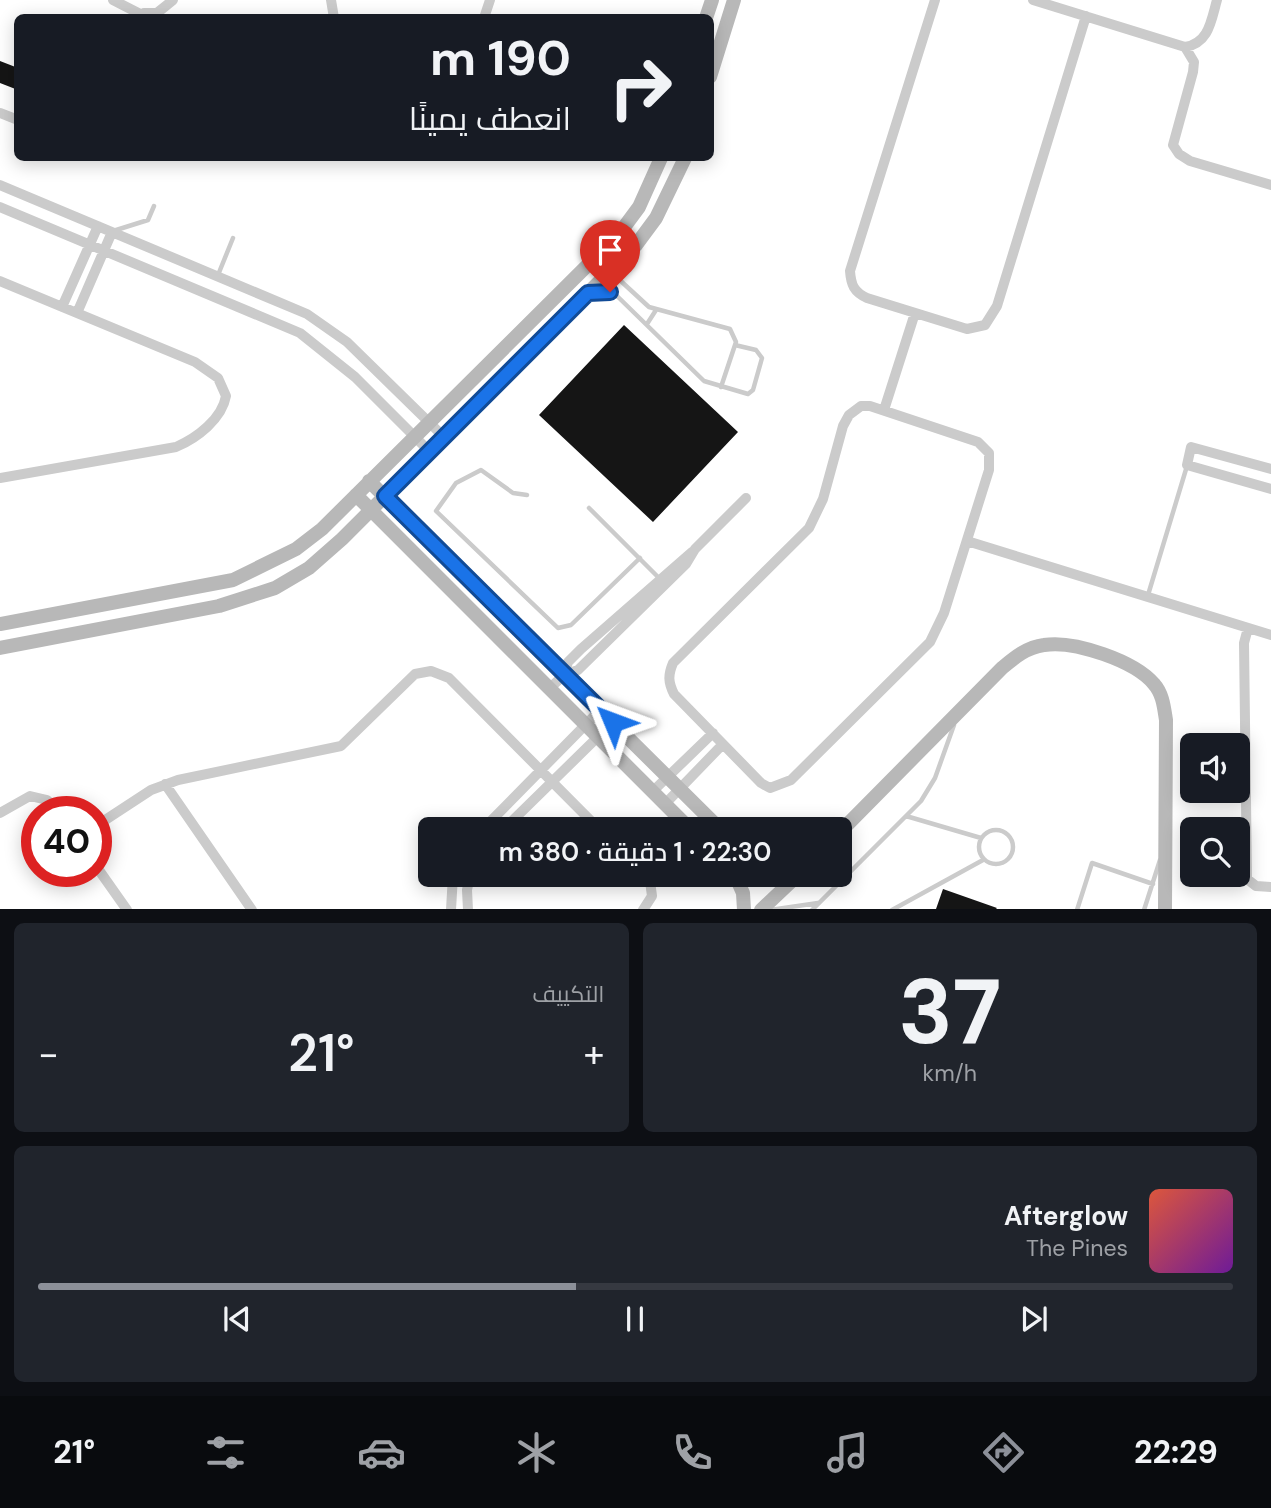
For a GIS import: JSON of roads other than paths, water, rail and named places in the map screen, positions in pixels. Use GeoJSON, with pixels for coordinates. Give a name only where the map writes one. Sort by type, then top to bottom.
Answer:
{"type":"FeatureCollection","features":[{"type":"Feature","properties":{"kind":"street"},"geometry":{"type":"LineString","coordinates":[[113,0],[144,14]]}},
{"type":"Feature","properties":{"kind":"street"},"geometry":{"type":"LineString","coordinates":[[152,14],[157,13],[173,0]]}},
{"type":"Feature","properties":{"kind":"street"},"geometry":{"type":"LineString","coordinates":[[714,64],[734,0]]}},
{"type":"Feature","properties":{"kind":"street"},"geometry":{"type":"LineString","coordinates":[[935,0],[850,271],[851,283],[859,294],[967,329],[978,328],[993,316],[1086,16]]}},
{"type":"Feature","properties":{"kind":"street"},"geometry":{"type":"LineString","coordinates":[[1033,0],[1185,47],[1193,46],[1207,34],[1217,0]]}},
{"type":"Feature","properties":{"kind":"street"},"geometry":{"type":"LineString","coordinates":[[1185,47],[1194,62],[1173,145],[1179,154],[1190,161],[1271,185]]}},
{"type":"Feature","properties":{"kind":"street"},"geometry":{"type":"LineString","coordinates":[[0,624],[233,580],[296,549],[356,495],[619,234],[639,207],[660,161]]}},
{"type":"Feature","properties":{"kind":"street"},"geometry":{"type":"LineString","coordinates":[[0,648],[219,606],[275,588],[309,568],[430,452],[636,245],[656,218],[684,161]]}},
{"type":"Feature","properties":{"kind":"street"},"geometry":{"type":"LineString","coordinates":[[0,185],[288,304],[326,326],[370,363],[444,437]]}},
{"type":"Feature","properties":{"kind":"street"},"geometry":{"type":"LineString","coordinates":[[0,207],[300,333],[355,377],[430,452]]}},
{"type":"Feature","properties":{"kind":"street"},"geometry":{"type":"LineString","coordinates":[[62,307],[98,226]]}},
{"type":"Feature","properties":{"kind":"street"},"geometry":{"type":"LineString","coordinates":[[77,313],[112,232]]}},
{"type":"Feature","properties":{"kind":"street"},"geometry":{"type":"LineString","coordinates":[[0,281],[209,370],[224,387],[225,404],[220,413],[192,440],[176,447],[0,478]]}},
{"type":"Feature","properties":{"kind":"street"},"geometry":{"type":"LineString","coordinates":[[884,410],[915,313]]}},
{"type":"Feature","properties":{"kind":"street"},"geometry":{"type":"LineString","coordinates":[[861,406],[884,410],[970,438],[989,453],[989,470],[967,541],[944,613],[930,642],[792,780],[770,788],[761,783],[674,694],[668,683],[673,663],[809,528],[823,499],[849,415],[861,406]]}},
{"type":"Feature","properties":{"kind":"street"},"geometry":{"type":"LineString","coordinates":[[1271,469],[1191,447],[1187,465],[1271,489]]}},
{"type":"Feature","properties":{"kind":"street"},"geometry":{"type":"LineString","coordinates":[[369,481],[708,817]]}},
{"type":"Feature","properties":{"kind":"street"},"geometry":{"type":"LineString","coordinates":[[356,495],[678,817]]}},
{"type":"Feature","properties":{"kind":"street"},"geometry":{"type":"LineString","coordinates":[[550,688],[564,675],[578,670],[662,581],[686,564],[695,550],[746,498]]}},
{"type":"Feature","properties":{"kind":"street"},"geometry":{"type":"LineString","coordinates":[[967,541],[1271,635]]}},
{"type":"Feature","properties":{"kind":"street"},"geometry":{"type":"LineString","coordinates":[[1248,628],[1244,643],[1247,879],[1256,886],[1271,887]]}},
{"type":"Feature","properties":{"kind":"street"},"geometry":{"type":"LineString","coordinates":[[852,820],[1002,668],[1017,656],[1042,645],[1068,645],[1131,666],[1156,686],[1163,701],[1166,907]]}},
{"type":"Feature","properties":{"kind":"street"},"geometry":{"type":"LineString","coordinates":[[112,816],[151,790],[196,774],[341,746],[415,674],[431,671],[450,678],[587,817]]}},
{"type":"Feature","properties":{"kind":"street"},"geometry":{"type":"LineString","coordinates":[[495,817],[600,710]]}},
{"type":"Feature","properties":{"kind":"street"},"geometry":{"type":"LineString","coordinates":[[516,817],[613,722]]}},
{"type":"Feature","properties":{"kind":"street"},"geometry":{"type":"LineString","coordinates":[[653,791],[713,733]]}},
{"type":"Feature","properties":{"kind":"street"},"geometry":{"type":"LineString","coordinates":[[665,804],[723,744]]}},
{"type":"Feature","properties":{"kind":"street"},"geometry":{"type":"LineString","coordinates":[[165,784],[252,909]]}},
{"type":"Feature","properties":{"kind":"street"},"geometry":{"type":"LineString","coordinates":[[0,813],[21,801]]}},
{"type":"Feature","properties":{"kind":"street"},"geometry":{"type":"LineString","coordinates":[[111,887],[126,909]]}},
{"type":"Feature","properties":{"kind":"street"},"geometry":{"type":"LineString","coordinates":[[451,909],[452,887]]}},
{"type":"Feature","properties":{"kind":"street"},"geometry":{"type":"LineString","coordinates":[[468,887],[468,909]]}},
{"type":"Feature","properties":{"kind":"street"},"geometry":{"type":"LineString","coordinates":[[643,909],[652,896],[651,887]]}},
{"type":"Feature","properties":{"kind":"street"},"geometry":{"type":"LineString","coordinates":[[740,887],[744,909]]}},
{"type":"Feature","properties":{"kind":"street"},"geometry":{"type":"LineString","coordinates":[[761,909],[785,887]]}},
{"type":"Feature","properties":{"kind":"lane"},"geometry":{"type":"LineString","coordinates":[[112,232],[148,220],[154,205]]}},
{"type":"Feature","properties":{"kind":"lane"},"geometry":{"type":"LineString","coordinates":[[218,275],[233,238]]}},
{"type":"Feature","properties":{"kind":"lane"},"geometry":{"type":"LineString","coordinates":[[610,271],[642,302],[656,310],[723,325],[734,332],[736,345],[721,387]]}},
{"type":"Feature","properties":{"kind":"lane"},"geometry":{"type":"LineString","coordinates":[[588,293],[603,291],[616,295],[704,381],[746,394],[753,390],[762,358],[756,350],[736,345]]}},
{"type":"Feature","properties":{"kind":"lane"},"geometry":{"type":"LineString","coordinates":[[647,324],[656,310]]}},
{"type":"Feature","properties":{"kind":"lane"},"geometry":{"type":"LineString","coordinates":[[1147,597],[1187,465]]}},
{"type":"Feature","properties":{"kind":"lane"},"geometry":{"type":"LineString","coordinates":[[527,495],[513,493],[481,470],[456,483],[436,511],[558,628],[571,625],[640,558]]}},
{"type":"Feature","properties":{"kind":"lane"},"geometry":{"type":"LineString","coordinates":[[589,508],[662,581]]}},
{"type":"Feature","properties":{"kind":"lane"},"geometry":{"type":"LineString","coordinates":[[812,909],[921,801],[935,778],[959,712]]}},
{"type":"Feature","properties":{"kind":"lane"},"geometry":{"type":"LineString","coordinates":[[905,816],[981,838]]}},
{"type":"Feature","properties":{"kind":"lane"},"geometry":{"type":"LineString","coordinates":[[991,831],[1003,831],[1013,846],[1006,862],[995,865],[984,860],[979,849],[981,838],[991,831]]}},
{"type":"Feature","properties":{"kind":"lane"},"geometry":{"type":"LineString","coordinates":[[1144,909],[1165,843]]}},
{"type":"Feature","properties":{"kind":"lane"},"geometry":{"type":"LineString","coordinates":[[892,909],[984,860]]}},
{"type":"Feature","properties":{"kind":"lane"},"geometry":{"type":"LineString","coordinates":[[1077,909],[1092,863],[1153,884]]}},
{"type":"Feature","properties":{"kind":"lane"},"geometry":{"type":"LineString","coordinates":[[770,909],[819,903]]}}]}
